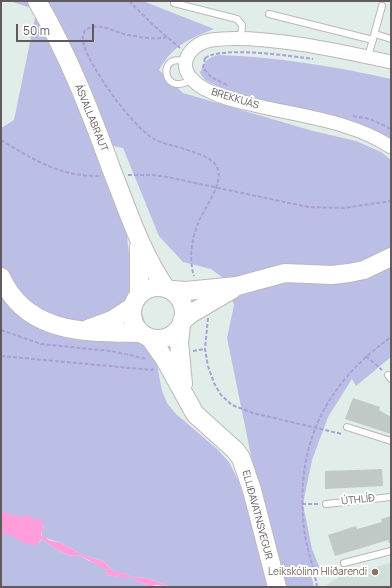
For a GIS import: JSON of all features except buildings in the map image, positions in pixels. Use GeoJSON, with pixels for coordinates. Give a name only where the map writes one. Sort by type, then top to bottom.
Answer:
{"type":"FeatureCollection","features":[{"type":"Feature","properties":{"kind":"main road","name":"ÁSVALLABRAUT"},"geometry":{"type":"LineString","coordinates":[[37,1],[85,101],[138,238],[154,271],[168,289]]}},
{"type":"Feature","properties":{"kind":"main road","name":"ÁSVALLABRAUT"},"geometry":{"type":"LineString","coordinates":[[136,300],[140,268],[138,238]]}},
{"type":"Feature","properties":{"kind":"main road"},"geometry":{"type":"LineString","coordinates":[[82,331],[112,320],[149,288],[193,291],[237,286],[285,274],[349,274],[364,270],[391,257]]}},
{"type":"Feature","properties":{"kind":"main road"},"geometry":{"type":"LineString","coordinates":[[1,277],[15,298],[42,320],[62,328],[104,334],[145,336],[157,339],[171,336],[192,313],[237,286]]}},
{"type":"Feature","properties":{"kind":"main road"},"geometry":{"type":"LineString","coordinates":[[168,289],[182,302],[184,310],[182,323]]}},
{"type":"Feature","properties":{"kind":"main road"},"geometry":{"type":"LineString","coordinates":[[136,300],[131,317],[134,324],[145,336]]}},
{"type":"Feature","properties":{"kind":"main road","name":"ELLIÐAVATNSVEGUR"},"geometry":{"type":"LineString","coordinates":[[182,323],[179,342],[184,393]]}},
{"type":"Feature","properties":{"kind":"main road","name":"ELLIÐAVATNSVEGUR"},"geometry":{"type":"LineString","coordinates":[[145,336],[164,358],[195,414],[235,450],[241,458],[252,490],[277,587]]}},
{"type":"Feature","properties":{"kind":"street"},"geometry":{"type":"LineString","coordinates":[[192,79],[187,73],[186,61],[188,54],[193,48],[204,42],[241,39],[288,43],[391,62]]}},
{"type":"Feature","properties":{"kind":"street","name":"BREKKUÁS"},"geometry":{"type":"LineString","coordinates":[[192,79],[211,92],[232,99],[364,131],[391,147]]}},
{"type":"Feature","properties":{"kind":"lane"},"geometry":{"type":"LineString","coordinates":[[174,3],[237,19],[242,25],[241,39]]}},
{"type":"Feature","properties":{"kind":"lane"},"geometry":{"type":"LineString","coordinates":[[368,57],[382,6]]}},
{"type":"Feature","properties":{"kind":"lane"},"geometry":{"type":"LineString","coordinates":[[269,14],[374,37],[391,39]]}},
{"type":"Feature","properties":{"kind":"lane"},"geometry":{"type":"LineString","coordinates":[[186,61],[174,60],[170,62],[167,74],[168,79],[178,85],[182,85],[192,79]]}},
{"type":"Feature","properties":{"kind":"lane"},"geometry":{"type":"LineString","coordinates":[[347,427],[391,441]]}},
{"type":"Feature","properties":{"kind":"lane","name":"ÚTHLÍÐ"},"geometry":{"type":"LineString","coordinates":[[326,504],[391,496]]}},
{"type":"Feature","properties":{"kind":"lane"},"geometry":{"type":"LineString","coordinates":[[344,563],[391,551]]}},
{"type":"Feature","properties":{"kind":"path"},"geometry":{"type":"LineString","coordinates":[[130,1],[167,37],[181,48]]}},
{"type":"Feature","properties":{"kind":"path"},"geometry":{"type":"LineString","coordinates":[[167,37],[159,39],[137,37],[97,26],[85,30],[82,36],[84,45],[92,62],[127,114],[139,128],[154,138],[211,160],[217,167],[218,175],[216,188],[197,224],[193,236],[191,268],[196,281]]}},
{"type":"Feature","properties":{"kind":"path"},"geometry":{"type":"LineString","coordinates":[[200,58],[205,58],[217,53],[224,53],[283,55],[317,60]]}},
{"type":"Feature","properties":{"kind":"path"},"geometry":{"type":"LineString","coordinates":[[1,140],[34,160],[54,169],[72,175],[102,176]]}},
{"type":"Feature","properties":{"kind":"path"},"geometry":{"type":"LineString","coordinates":[[126,175],[152,175],[308,207],[344,208],[391,201]]}},
{"type":"Feature","properties":{"kind":"path"},"geometry":{"type":"LineString","coordinates":[[208,316],[209,320],[205,349],[214,383],[221,395],[232,405],[252,413],[316,427]]}},
{"type":"Feature","properties":{"kind":"path"},"geometry":{"type":"LineString","coordinates":[[1,330],[41,344],[117,352],[151,360]]}},
{"type":"Feature","properties":{"kind":"path"},"geometry":{"type":"LineString","coordinates":[[317,587],[306,542],[302,504],[304,467],[316,427],[325,406],[331,397],[346,377],[366,356],[391,337]]}},
{"type":"Feature","properties":{"kind":"path"},"geometry":{"type":"LineString","coordinates":[[1,356],[152,370],[157,375]]}},
{"type":"Feature","properties":{"kind":"path"},"geometry":{"type":"LineString","coordinates":[[366,356],[390,377]]}},
{"type":"Feature","properties":{"kind":"path"},"geometry":{"type":"LineString","coordinates":[[152,370],[155,365]]}},
{"type":"Feature","properties":{"kind":"path"},"geometry":{"type":"LineString","coordinates":[[302,504],[326,504]]}},
{"type":"Feature","properties":{"kind":"path"},"geometry":{"type":"LineString","coordinates":[[315,574],[344,563]]}},
{"type":"Feature","properties":{"kind":"shaded area"},"geometry":{"type":"Polygon","coordinates":[[[10,1],[143,1],[214,29],[182,44],[170,54],[159,70],[183,93],[313,131],[356,141],[381,152],[391,160],[391,357],[356,386],[352,379],[328,417],[312,460],[303,504],[312,549],[320,569],[311,574],[314,587],[283,587],[263,514],[227,338],[234,305],[226,280],[211,269],[183,262],[159,236],[123,148],[92,142],[126,227],[132,282],[155,354],[162,391],[167,403],[176,414],[216,448],[229,462],[239,482],[271,587],[171,587],[147,578],[132,577],[125,573],[119,573],[112,570],[103,561],[83,555],[61,543],[42,537],[42,531],[44,528],[43,525],[39,543],[42,539],[65,554],[75,556],[79,555],[89,561],[97,563],[107,571],[106,575],[130,577],[149,587],[1,587],[1,128],[14,120],[36,13],[31,8],[10,1]]]}},
{"type":"Feature","properties":{"kind":"shaded area"},"geometry":{"type":"Polygon","coordinates":[[[218,55],[305,63],[391,79],[391,142],[233,94],[205,80],[200,73],[203,66],[206,61],[218,55]]]}},
{"type":"Feature","properties":{"kind":"shaded area"},"geometry":{"type":"Polygon","coordinates":[[[1,510],[6,513],[23,517],[25,514],[39,521],[42,520],[44,516],[42,525],[44,528],[41,533],[42,537],[45,536],[48,540],[61,543],[83,555],[103,561],[112,570],[119,573],[125,573],[132,577],[147,578],[171,587],[156,585],[149,587],[130,577],[121,578],[106,575],[107,571],[79,555],[75,556],[65,554],[42,539],[35,546],[22,542],[13,536],[1,533],[1,510]]]}},
{"type":"Feature","properties":{"kind":"shaded area","name":"Leikskólinn Hlíðarendi"},"geometry":{"type":"Polygon","coordinates":[[[390,563],[391,587],[314,587],[325,586],[341,576],[390,563]]]}},
{"type":"Feature","properties":{"kind":"place","name":"Leikskólinn Hlíðarendi"},"geometry":{"type":"Point","coordinates":[375,572]}}]}
